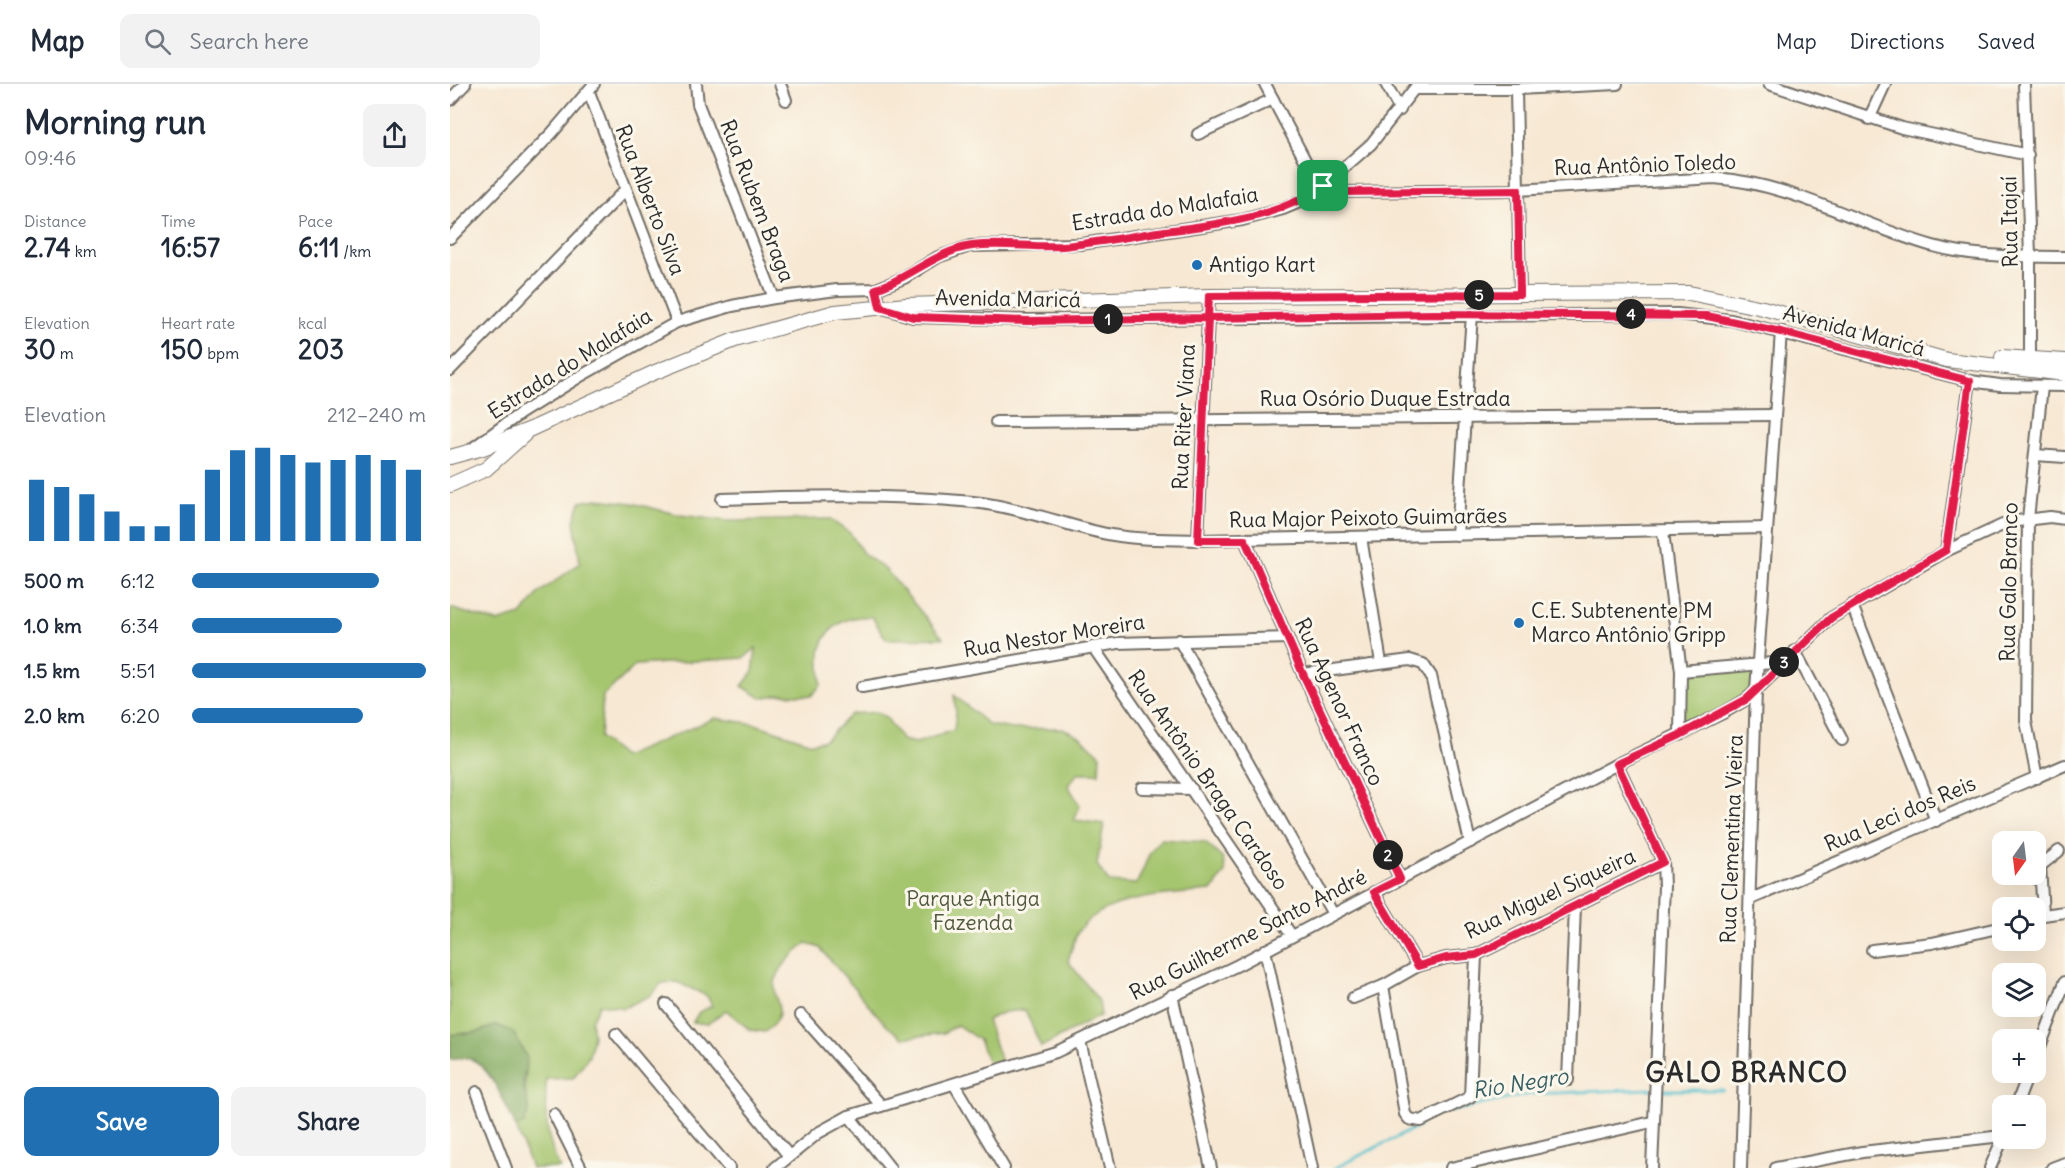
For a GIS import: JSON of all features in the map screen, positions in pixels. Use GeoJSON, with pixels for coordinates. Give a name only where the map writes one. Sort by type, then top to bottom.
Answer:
{"type":"FeatureCollection","features":[{"type":"Feature","properties":{"kind":"main road"},"geometry":{"type":"LineString","coordinates":[[450,458],[531,429],[653,373],[735,339],[814,317],[880,307],[1209,296],[1689,293],[1763,308],[1947,360],[2065,374]]}},
{"type":"Feature","properties":{"kind":"main road"},"geometry":{"type":"LineString","coordinates":[[1922,353],[2065,361]]}},
{"type":"Feature","properties":{"kind":"main road"},"geometry":{"type":"LineString","coordinates":[[450,485],[486,469],[531,429]]}},
{"type":"Feature","properties":{"kind":"street"},"geometry":{"type":"LineString","coordinates":[[450,100],[465,84]]}},
{"type":"Feature","properties":{"kind":"street","name":"Rua Rubem Braga"},"geometry":{"type":"LineString","coordinates":[[696,84],[698,104],[774,298]]}},
{"type":"Feature","properties":{"kind":"street"},"geometry":{"type":"LineString","coordinates":[[780,84],[786,100]]}},
{"type":"Feature","properties":{"kind":"street"},"geometry":{"type":"LineString","coordinates":[[1265,84],[1309,171],[1323,186]]}},
{"type":"Feature","properties":{"kind":"street"},"geometry":{"type":"LineString","coordinates":[[1386,84],[1400,110]]}},
{"type":"Feature","properties":{"kind":"street"},"geometry":{"type":"LineString","coordinates":[[1417,86],[1516,89],[1617,84]]}},
{"type":"Feature","properties":{"kind":"street"},"geometry":{"type":"LineString","coordinates":[[1769,84],[1902,128],[2028,155]]}},
{"type":"Feature","properties":{"kind":"street"},"geometry":{"type":"LineString","coordinates":[[1869,118],[1885,84]]}},
{"type":"Feature","properties":{"kind":"street","name":"Rua Itajaí"},"geometry":{"type":"LineString","coordinates":[[2024,84],[2028,155],[2030,360]]}},
{"type":"Feature","properties":{"kind":"street","name":"Estrada do Malafaia"},"geometry":{"type":"LineString","coordinates":[[466,454],[521,413],[579,377],[677,322],[732,306],[774,298],[837,290],[876,289],[903,278],[938,257],[970,246],[993,244],[1061,246],[1242,220],[1283,209],[1302,201],[1323,186],[1371,144],[1417,86]]}},
{"type":"Feature","properties":{"kind":"street"},"geometry":{"type":"LineString","coordinates":[[450,238],[591,88]]}},
{"type":"Feature","properties":{"kind":"street","name":"Rua Alberto Silva"},"geometry":{"type":"LineString","coordinates":[[591,88],[624,191],[677,322]]}},
{"type":"Feature","properties":{"kind":"street"},"geometry":{"type":"LineString","coordinates":[[1516,89],[1520,294]]}},
{"type":"Feature","properties":{"kind":"street"},"geometry":{"type":"LineString","coordinates":[[1198,135],[1273,99]]}},
{"type":"Feature","properties":{"kind":"street","name":"Rua Antônio Toledo"},"geometry":{"type":"LineString","coordinates":[[1323,186],[1341,192],[1518,190],[1714,178],[1741,180],[1765,185],[1857,220],[1946,249],[1998,256],[2065,256]]}},
{"type":"Feature","properties":{"kind":"street"},"geometry":{"type":"LineString","coordinates":[[450,370],[624,191]]}},
{"type":"Feature","properties":{"kind":"street"},"geometry":{"type":"LineString","coordinates":[[876,289],[880,307]]}},
{"type":"Feature","properties":{"kind":"street","name":"Rua Riter Viana"},"geometry":{"type":"LineString","coordinates":[[1198,540],[1209,296]]}},
{"type":"Feature","properties":{"kind":"street","name":"Avenida Maricá"},"geometry":{"type":"LineString","coordinates":[[880,307],[899,315],[924,318],[1027,321],[1472,314],[1677,314],[1731,320],[1970,381],[2065,386]]}},
{"type":"Feature","properties":{"kind":"street"},"geometry":{"type":"LineString","coordinates":[[1457,535],[1472,314]]}},
{"type":"Feature","properties":{"kind":"street","name":"Rua Clementina Vieira"},"geometry":{"type":"LineString","coordinates":[[1741,1168],[1756,690],[1781,332]]}},
{"type":"Feature","properties":{"kind":"street"},"geometry":{"type":"LineString","coordinates":[[1946,550],[1970,381]]}},
{"type":"Feature","properties":{"kind":"street","name":"Rua Galo Branco"},"geometry":{"type":"LineString","coordinates":[[2037,778],[2025,721],[2028,519],[2042,386]]}},
{"type":"Feature","properties":{"kind":"street","name":"Rua Osório Duque Estrada"},"geometry":{"type":"LineString","coordinates":[[996,422],[1775,415]]}},
{"type":"Feature","properties":{"kind":"street"},"geometry":{"type":"LineString","coordinates":[[2035,455],[2065,457]]}},
{"type":"Feature","properties":{"kind":"street","name":"Rua Major Peixoto Guimarães"},"geometry":{"type":"LineString","coordinates":[[722,499],[839,495],[974,502],[1034,514],[1103,533],[1131,537],[1198,540],[1663,532],[1767,528]]}},
{"type":"Feature","properties":{"kind":"street","name":"Rua Guilherme Santo André"},"geometry":{"type":"LineString","coordinates":[[775,1168],[818,1133],[849,1116],[1046,1056],[1080,1041],[1265,950],[1617,764],[1723,713],[1756,690],[1831,618],[1946,550],[2009,522],[2028,519],[2065,519]]}},
{"type":"Feature","properties":{"kind":"street"},"geometry":{"type":"LineString","coordinates":[[1663,532],[1681,671],[1680,735]]}},
{"type":"Feature","properties":{"kind":"street"},"geometry":{"type":"LineString","coordinates":[[1361,537],[1381,663]]}},
{"type":"Feature","properties":{"kind":"street","name":"Rua Agenor Franco"},"geometry":{"type":"LineString","coordinates":[[1245,540],[1303,674],[1400,879]]}},
{"type":"Feature","properties":{"kind":"street"},"geometry":{"type":"LineString","coordinates":[[1852,605],[1935,821]]}},
{"type":"Feature","properties":{"kind":"street","name":"Rua Nestor Moreira"},"geometry":{"type":"LineString","coordinates":[[862,687],[1142,640],[1288,638]]}},
{"type":"Feature","properties":{"kind":"street"},"geometry":{"type":"LineString","coordinates":[[1179,640],[1333,914]]}},
{"type":"Feature","properties":{"kind":"street","name":"Rua Antônio Braga Cardoso"},"geometry":{"type":"LineString","coordinates":[[1093,647],[1292,936]]}},
{"type":"Feature","properties":{"kind":"street"},"geometry":{"type":"LineString","coordinates":[[1796,651],[1842,740]]}},
{"type":"Feature","properties":{"kind":"street"},"geometry":{"type":"LineString","coordinates":[[1303,674],[1381,663],[1418,661],[1431,676],[1470,842]]}},
{"type":"Feature","properties":{"kind":"street"},"geometry":{"type":"LineString","coordinates":[[1681,671],[1784,662]]}},
{"type":"Feature","properties":{"kind":"street"},"geometry":{"type":"LineString","coordinates":[[1617,764],[1663,862],[1664,886],[1654,1072],[1652,1168]]}},
{"type":"Feature","properties":{"kind":"street","name":"Rua Leci dos Reis"},"geometry":{"type":"LineString","coordinates":[[1751,899],[2065,765]]}},
{"type":"Feature","properties":{"kind":"street"},"geometry":{"type":"LineString","coordinates":[[1142,788],[1192,789]]}},
{"type":"Feature","properties":{"kind":"street"},"geometry":{"type":"LineString","coordinates":[[2039,897],[2038,870],[2043,861],[2059,851]]}},
{"type":"Feature","properties":{"kind":"street","name":"Rua Miguel Siqueira"},"geometry":{"type":"LineString","coordinates":[[1353,998],[1383,986],[1418,966],[1446,958],[1476,955],[1663,862]]}},
{"type":"Feature","properties":{"kind":"street"},"geometry":{"type":"LineString","coordinates":[[1374,892],[1418,966]]}},
{"type":"Feature","properties":{"kind":"street"},"geometry":{"type":"LineString","coordinates":[[1568,1080],[1575,907]]}},
{"type":"Feature","properties":{"kind":"street"},"geometry":{"type":"LineString","coordinates":[[2046,914],[2065,912]]}},
{"type":"Feature","properties":{"kind":"street"},"geometry":{"type":"LineString","coordinates":[[1872,950],[1932,943],[1992,929]]}},
{"type":"Feature","properties":{"kind":"street"},"geometry":{"type":"LineString","coordinates":[[1265,950],[1312,1168]]}},
{"type":"Feature","properties":{"kind":"street"},"geometry":{"type":"LineString","coordinates":[[1383,986],[1405,1114],[1409,1119],[1421,1121],[1470,1097],[1476,955]]}},
{"type":"Feature","properties":{"kind":"street"},"geometry":{"type":"LineString","coordinates":[[2046,1031],[2065,982]]}},
{"type":"Feature","properties":{"kind":"street"},"geometry":{"type":"LineString","coordinates":[[1172,995],[1211,1168]]}},
{"type":"Feature","properties":{"kind":"street"},"geometry":{"type":"LineString","coordinates":[[666,1004],[789,1156]]}},
{"type":"Feature","properties":{"kind":"street"},"geometry":{"type":"LineString","coordinates":[[801,1015],[881,1105]]}},
{"type":"Feature","properties":{"kind":"street"},"geometry":{"type":"LineString","coordinates":[[616,1034],[729,1168]]}},
{"type":"Feature","properties":{"kind":"street"},"geometry":{"type":"LineString","coordinates":[[1080,1041],[1110,1168]]}},
{"type":"Feature","properties":{"kind":"street"},"geometry":{"type":"LineString","coordinates":[[954,1084],[1004,1168]]}},
{"type":"Feature","properties":{"kind":"street"},"geometry":{"type":"LineString","coordinates":[[477,1092],[506,1168]]}},
{"type":"Feature","properties":{"kind":"street"},"geometry":{"type":"LineString","coordinates":[[554,1113],[581,1168]]}},
{"type":"Feature","properties":{"kind":"street"},"geometry":{"type":"LineString","coordinates":[[849,1116],[890,1168]]}},
{"type":"Feature","properties":{"kind":"street"},"geometry":{"type":"LineString","coordinates":[[1450,1168],[1480,1165],[1652,1122]]}},
{"type":"Feature","properties":{"kind":"street"},"geometry":{"type":"LineString","coordinates":[[1776,1168],[1862,1152],[1992,1138]]}},
{"type":"Feature","properties":{"kind":"street"},"geometry":{"type":"LineString","coordinates":[[1990,1168],[1998,1149]]}},
{"type":"Feature","properties":{"kind":"street"},"geometry":{"type":"LineString","coordinates":[[2052,1168],[2065,1163]]}},
{"type":"Feature","properties":{"kind":"green space","name":"Parque Antiga Fazenda"},"geometry":{"type":"Polygon","coordinates":[[[598,499],[632,503],[680,515],[728,521],[829,519],[850,533],[863,553],[886,570],[943,638],[886,639],[872,617],[856,618],[841,623],[834,627],[824,640],[820,656],[821,685],[811,696],[782,694],[761,698],[742,686],[753,672],[756,648],[744,658],[636,665],[603,696],[600,738],[623,757],[715,718],[755,724],[812,743],[825,740],[851,714],[876,712],[886,717],[902,740],[916,743],[954,730],[956,712],[954,695],[989,725],[1013,729],[1063,728],[1079,736],[1100,754],[1099,773],[1078,773],[1068,785],[1080,806],[1074,820],[1104,824],[1097,865],[1109,882],[1136,884],[1149,855],[1161,839],[1205,842],[1223,859],[1225,872],[1212,891],[1141,898],[1122,903],[1091,918],[1077,933],[1068,961],[1099,1001],[1101,1015],[1041,1047],[1025,1010],[1004,1012],[987,1020],[1001,1062],[990,1066],[979,1040],[957,1025],[944,1033],[903,1038],[886,1025],[820,948],[807,943],[788,960],[775,982],[775,995],[779,1006],[778,1018],[765,1032],[750,1030],[726,1010],[707,1024],[693,1022],[699,1012],[712,1006],[707,996],[677,982],[662,983],[651,995],[624,1008],[600,1004],[591,1021],[593,1035],[589,1056],[573,1078],[546,1079],[547,1125],[551,1146],[560,1168],[531,1168],[516,1127],[524,1124],[526,1117],[526,1072],[497,1025],[478,1032],[450,1035],[450,608],[497,622],[521,615],[539,593],[580,563],[574,521],[580,502],[598,499]]]}},
{"type":"Feature","properties":{"kind":"green space"},"geometry":{"type":"Polygon","coordinates":[[[1758,663],[1756,690],[1680,735],[1681,674],[1758,663]]]}},
{"type":"Feature","properties":{"kind":"green space"},"geometry":{"type":"Polygon","coordinates":[[[497,1025],[513,1032],[527,1058],[523,1083],[529,1111],[524,1124],[516,1127],[493,1080],[480,1065],[467,1058],[450,1060],[450,1035],[478,1032],[497,1025]]]}},
{"type":"Feature","properties":{"kind":"waterway","name":"Rio Negro"},"geometry":{"type":"LineString","coordinates":[[1451,1111],[1531,1094],[1652,1089]]}},
{"type":"Feature","properties":{"kind":"waterway","name":"Rio Negro"},"geometry":{"type":"LineString","coordinates":[[1659,1090],[1723,1090]]}},
{"type":"Feature","properties":{"kind":"waterway","name":"Rio Negro"},"geometry":{"type":"LineString","coordinates":[[1335,1168],[1421,1125]]}},
{"type":"Feature","properties":{"kind":"place","name":"Antigo Kart"},"geometry":{"type":"Point","coordinates":[1197,265]}},
{"type":"Feature","properties":{"kind":"place","name":"C.E. Subtenente PM Marco Antônio Gripp"},"geometry":{"type":"Point","coordinates":[1519,623]}},
{"type":"Feature","properties":{"kind":"district","name":"GALO BRANCO"},"geometry":{"type":"Point","coordinates":[1747,1073]}},
{"type":"Feature","properties":{"kind":"route"},"geometry":{"type":"LineString","coordinates":[[1323,186],[1302,201],[1283,209],[1242,220],[1061,246],[993,244],[970,246],[938,257],[903,278],[876,289],[880,307],[888,312],[913,317],[1027,321],[1208,318],[1198,540],[1245,540],[1303,674],[1400,879],[1374,892],[1418,966],[1446,958],[1476,955],[1663,862],[1651,832],[1617,764],[1680,735],[1747,699],[1831,618],[1946,550],[1970,381],[1919,370],[1781,332],[1707,316],[1433,314],[1208,318],[1209,296],[1520,294],[1518,190],[1341,192],[1323,186]]}}]}
